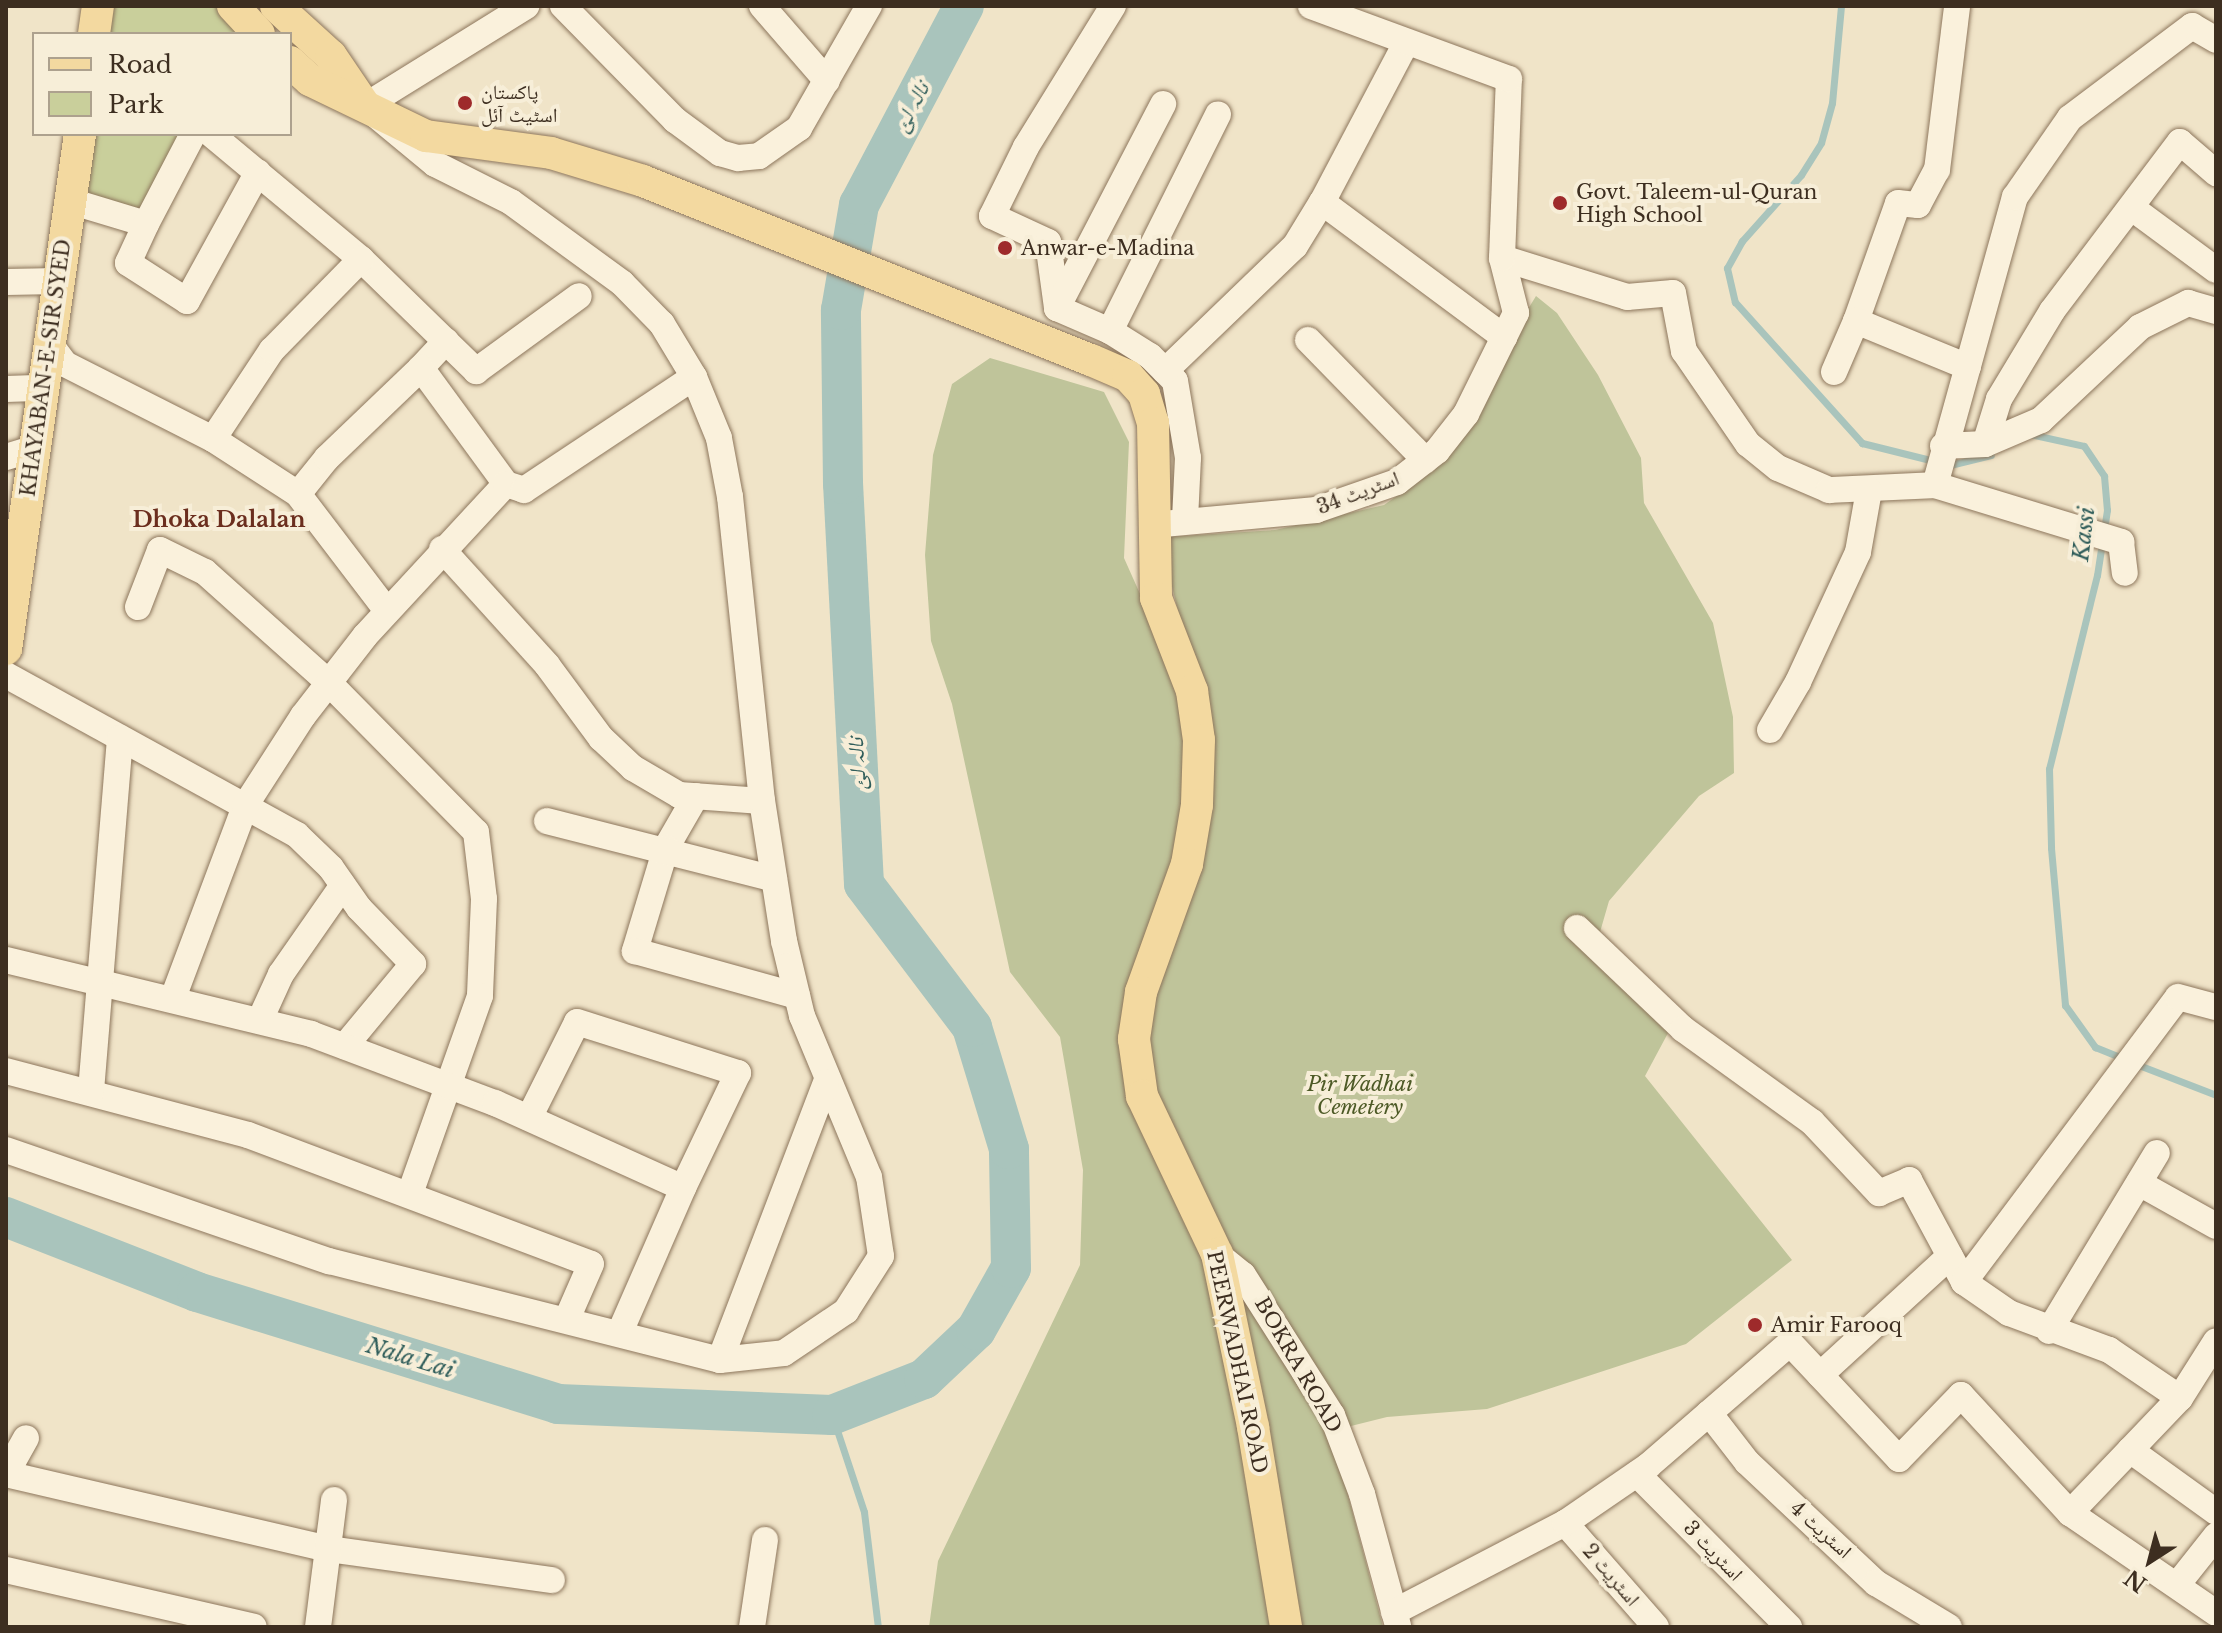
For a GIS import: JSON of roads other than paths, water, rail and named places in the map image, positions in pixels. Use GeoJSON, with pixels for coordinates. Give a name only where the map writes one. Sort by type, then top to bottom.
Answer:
{"type":"FeatureCollection","features":[{"type":"Feature","properties":{"kind":"main road"},"geometry":{"type":"LineString","coordinates":[[94,32],[98,6]]}},
{"type":"Feature","properties":{"kind":"main road"},"geometry":{"type":"LineString","coordinates":[[233,6],[283,32]]}},
{"type":"Feature","properties":{"kind":"main road"},"geometry":{"type":"LineString","coordinates":[[292,36],[331,56],[365,106]]}},
{"type":"Feature","properties":{"kind":"main road","name":"PEERWADHAI ROAD"},"geometry":{"type":"LineString","coordinates":[[292,64],[310,80],[426,136],[525,148],[643,181],[1128,376],[1144,394],[1153,423],[1152,525],[1156,598],[1192,691],[1199,753],[1187,864],[1141,992],[1134,1039],[1142,1096],[1217,1254],[1253,1427],[1286,1627]]}},
{"type":"Feature","properties":{"kind":"main road","name":"KHAYABAN-E-SIR SYED"},"geometry":{"type":"LineString","coordinates":[[6,649],[20,453],[43,388],[80,136]]}},
{"type":"Feature","properties":{"kind":"street"},"geometry":{"type":"LineString","coordinates":[[6,1150],[329,1261],[620,1332],[720,1360],[784,1353],[846,1311],[881,1256],[869,1177],[826,1083],[797,996],[762,801],[730,497],[719,438],[694,377],[662,324],[622,283],[511,202],[435,164],[365,106],[526,6]]}},
{"type":"Feature","properties":{"kind":"street"},"geometry":{"type":"LineString","coordinates":[[563,6],[675,120],[720,153],[738,158],[759,156],[778,146],[799,128],[869,6]]}},
{"type":"Feature","properties":{"kind":"street"},"geometry":{"type":"LineString","coordinates":[[762,6],[827,81]]}},
{"type":"Feature","properties":{"kind":"street"},"geometry":{"type":"LineString","coordinates":[[1057,308],[1048,242],[992,216],[1026,147],[1113,6]]}},
{"type":"Feature","properties":{"kind":"street"},"geometry":{"type":"LineString","coordinates":[[1165,371],[1295,246],[1322,202],[1406,43],[1311,6]]}},
{"type":"Feature","properties":{"kind":"street"},"geometry":{"type":"LineString","coordinates":[[1834,372],[1856,321],[1898,203],[1918,205],[1937,170],[1957,6]]}},
{"type":"Feature","properties":{"kind":"street"},"geometry":{"type":"LineString","coordinates":[[1935,485],[1943,446],[2015,197],[2070,118],[2192,26],[2213,32]]}},
{"type":"Feature","properties":{"kind":"street","name":"اسٹریٹ 34"},"geometry":{"type":"LineString","coordinates":[[1152,525],[1185,520],[1244,520],[1316,510],[1397,482],[1425,460],[1466,414],[1516,313],[1502,258],[1509,79],[1406,43]]}},
{"type":"Feature","properties":{"kind":"street"},"geometry":{"type":"LineString","coordinates":[[1057,308],[1163,104]]}},
{"type":"Feature","properties":{"kind":"street"},"geometry":{"type":"LineString","coordinates":[[1110,331],[1218,114]]}},
{"type":"Feature","properties":{"kind":"street"},"geometry":{"type":"LineString","coordinates":[[192,136],[128,263],[187,301],[258,172]]}},
{"type":"Feature","properties":{"kind":"street"},"geometry":{"type":"LineString","coordinates":[[213,136],[361,259],[476,371],[579,296]]}},
{"type":"Feature","properties":{"kind":"street"},"geometry":{"type":"LineString","coordinates":[[1985,444],[1999,399],[2052,311],[2180,142],[2216,173]]}},
{"type":"Feature","properties":{"kind":"street"},"geometry":{"type":"LineString","coordinates":[[70,201],[146,224]]}},
{"type":"Feature","properties":{"kind":"street"},"geometry":{"type":"LineString","coordinates":[[1322,202],[1504,337]]}},
{"type":"Feature","properties":{"kind":"street"},"geometry":{"type":"LineString","coordinates":[[2132,208],[2216,270]]}},
{"type":"Feature","properties":{"kind":"street"},"geometry":{"type":"LineString","coordinates":[[1502,258],[1627,297],[1673,293],[1684,351],[1748,444],[1778,468],[1829,490],[1935,485],[2089,530],[2121,542],[2125,573]]}},
{"type":"Feature","properties":{"kind":"street"},"geometry":{"type":"LineString","coordinates":[[213,439],[272,350],[361,259]]}},
{"type":"Feature","properties":{"kind":"street"},"geometry":{"type":"LineString","coordinates":[[6,282],[59,281]]}},
{"type":"Feature","properties":{"kind":"street"},"geometry":{"type":"LineString","coordinates":[[1943,446],[1985,444],[2041,420],[2140,327],[2188,303],[2216,311]]}},
{"type":"Feature","properties":{"kind":"street"},"geometry":{"type":"LineString","coordinates":[[1057,308],[1110,331],[1175,381],[1184,418],[1185,520]]}},
{"type":"Feature","properties":{"kind":"street"},"geometry":{"type":"LineString","coordinates":[[1856,321],[1968,367]]}},
{"type":"Feature","properties":{"kind":"street"},"geometry":{"type":"LineString","coordinates":[[1308,340],[1425,460]]}},
{"type":"Feature","properties":{"kind":"street"},"geometry":{"type":"LineString","coordinates":[[298,494],[327,458],[446,341]]}},
{"type":"Feature","properties":{"kind":"street"},"geometry":{"type":"LineString","coordinates":[[50,344],[65,364],[213,439],[298,494],[387,611]]}},
{"type":"Feature","properties":{"kind":"street"},"geometry":{"type":"LineString","coordinates":[[421,368],[506,484],[524,490],[694,377]]}},
{"type":"Feature","properties":{"kind":"street"},"geometry":{"type":"LineString","coordinates":[[6,389],[43,388]]}},
{"type":"Feature","properties":{"kind":"street"},"geometry":{"type":"LineString","coordinates":[[173,998],[245,806],[329,683],[387,611],[506,484]]}},
{"type":"Feature","properties":{"kind":"street"},"geometry":{"type":"LineString","coordinates":[[1770,730],[1798,682],[1858,552],[1869,490]]}},
{"type":"Feature","properties":{"kind":"street"},"geometry":{"type":"LineString","coordinates":[[442,549],[547,665],[601,738],[655,784],[696,796],[762,801]]}},
{"type":"Feature","properties":{"kind":"street"},"geometry":{"type":"LineString","coordinates":[[138,607],[160,550],[205,572],[329,683],[476,832],[484,899],[480,996],[410,1194]]}},
{"type":"Feature","properties":{"kind":"street"},"geometry":{"type":"LineString","coordinates":[[6,675],[297,835],[343,885],[413,964],[345,1046]]}},
{"type":"Feature","properties":{"kind":"street"},"geometry":{"type":"LineString","coordinates":[[91,1091],[120,738]]}},
{"type":"Feature","properties":{"kind":"street"},"geometry":{"type":"LineString","coordinates":[[696,796],[666,848],[635,951],[797,996]]}},
{"type":"Feature","properties":{"kind":"street"},"geometry":{"type":"LineString","coordinates":[[547,821],[666,848],[774,879]]}},
{"type":"Feature","properties":{"kind":"street"},"geometry":{"type":"LineString","coordinates":[[260,1020],[281,974],[343,885]]}},
{"type":"Feature","properties":{"kind":"street"},"geometry":{"type":"LineString","coordinates":[[1577,928],[1683,1029],[1812,1122],[1879,1193],[1909,1180],[1964,1282],[2009,1313],[2049,1331],[2109,1350],[2180,1398]]}},
{"type":"Feature","properties":{"kind":"street"},"geometry":{"type":"LineString","coordinates":[[6,960],[260,1020],[345,1046],[451,1085],[683,1188]]}},
{"type":"Feature","properties":{"kind":"street"},"geometry":{"type":"LineString","coordinates":[[1964,1282],[2178,997],[2216,1007]]}},
{"type":"Feature","properties":{"kind":"street"},"geometry":{"type":"LineString","coordinates":[[529,1118],[577,1022],[738,1073],[620,1332]]}},
{"type":"Feature","properties":{"kind":"street"},"geometry":{"type":"LineString","coordinates":[[6,1071],[248,1135],[591,1264],[567,1319]]}},
{"type":"Feature","properties":{"kind":"street"},"geometry":{"type":"LineString","coordinates":[[720,1360],[826,1083]]}},
{"type":"Feature","properties":{"kind":"street"},"geometry":{"type":"LineString","coordinates":[[2049,1331],[2157,1153]]}},
{"type":"Feature","properties":{"kind":"street"},"geometry":{"type":"LineString","coordinates":[[2139,1183],[2216,1226]]}},
{"type":"Feature","properties":{"kind":"street","name":"BOKRA ROAD"},"geometry":{"type":"LineString","coordinates":[[1217,1254],[1243,1275],[1332,1415],[1362,1494],[1396,1619]]}},
{"type":"Feature","properties":{"kind":"street"},"geometry":{"type":"LineString","coordinates":[[1820,1375],[1950,1256]]}},
{"type":"Feature","properties":{"kind":"street"},"geometry":{"type":"LineString","coordinates":[[1396,1619],[1565,1523],[1637,1474],[1790,1343],[1899,1459],[1961,1395],[2070,1513],[2121,1552],[2177,1585],[2216,1613]]}},
{"type":"Feature","properties":{"kind":"street"},"geometry":{"type":"LineString","coordinates":[[2070,1513],[2180,1398],[2211,1359]]}},
{"type":"Feature","properties":{"kind":"street","name":"اسٹریٹ 4"},"geometry":{"type":"LineString","coordinates":[[1709,1413],[1747,1462],[1876,1583],[1949,1627]]}},
{"type":"Feature","properties":{"kind":"street"},"geometry":{"type":"LineString","coordinates":[[26,1438],[6,1474],[328,1549],[552,1580]]}},
{"type":"Feature","properties":{"kind":"street"},"geometry":{"type":"LineString","coordinates":[[2130,1450],[2216,1512]]}},
{"type":"Feature","properties":{"kind":"street","name":"اسٹریٹ 3"},"geometry":{"type":"LineString","coordinates":[[1637,1474],[1789,1627]]}},
{"type":"Feature","properties":{"kind":"street"},"geometry":{"type":"LineString","coordinates":[[318,1627],[334,1500]]}},
{"type":"Feature","properties":{"kind":"street","name":"اسٹریٹ 2"},"geometry":{"type":"LineString","coordinates":[[1565,1523],[1656,1627]]}},
{"type":"Feature","properties":{"kind":"street"},"geometry":{"type":"LineString","coordinates":[[2177,1585],[2216,1536]]}},
{"type":"Feature","properties":{"kind":"street"},"geometry":{"type":"LineString","coordinates":[[752,1627],[765,1540]]}},
{"type":"Feature","properties":{"kind":"street"},"geometry":{"type":"LineString","coordinates":[[6,1570],[254,1627]]}},
{"type":"Feature","properties":{"kind":"waterway","name":"نالہ لئ"},"geometry":{"type":"LineString","coordinates":[[6,1217],[197,1292],[558,1404],[832,1415],[924,1379],[976,1330],[1011,1268],[1009,1149],[972,1027],[864,884],[843,484],[841,310],[859,205],[964,6]]}},
{"type":"Feature","properties":{"kind":"waterway","name":"Kassi"},"geometry":{"type":"LineString","coordinates":[[1841,6],[1832,103],[1821,143],[1801,175],[1742,241],[1727,268],[1735,302],[1862,443],[1950,465],[1991,455]]}},
{"type":"Feature","properties":{"kind":"waterway","name":"Kassi"},"geometry":{"type":"LineString","coordinates":[[2030,434],[2084,446],[2104,476],[2107,510],[2097,575],[2049,769],[2051,848],[2065,1005],[2095,1047],[2125,1059]]}},
{"type":"Feature","properties":{"kind":"waterway","name":"Kassi"},"geometry":{"type":"LineString","coordinates":[[2136,1064],[2216,1095]]}},
{"type":"Feature","properties":{"kind":"waterway"},"geometry":{"type":"LineString","coordinates":[[832,1415],[864,1512],[878,1627]]}},
{"type":"Feature","properties":{"kind":"place","name":"پاکستان اسٹیٹ آئل"},"geometry":{"type":"Point","coordinates":[465,103]}},
{"type":"Feature","properties":{"kind":"place","name":"Govt. Taleem-ul-Quran High School"},"geometry":{"type":"Point","coordinates":[1560,203]}},
{"type":"Feature","properties":{"kind":"place","name":"Anwar-e-Madina"},"geometry":{"type":"Point","coordinates":[1005,248]}},
{"type":"Feature","properties":{"kind":"place","name":"Amir Farooq"},"geometry":{"type":"Point","coordinates":[1755,1325]}},
{"type":"Feature","properties":{"kind":"district","name":"Dhoka Dalalan"},"geometry":{"type":"Point","coordinates":[219,520]}},
{"type":"Feature","properties":{"kind":"park label","name":"Pir Wadhai Cemetery"},"geometry":{"type":"Point","coordinates":[1360,1096]}},
{"type":"Feature","properties":{"kind":"water label","name":"Nala Lai"},"geometry":{"type":"Point","coordinates":[410,1358]}}]}
